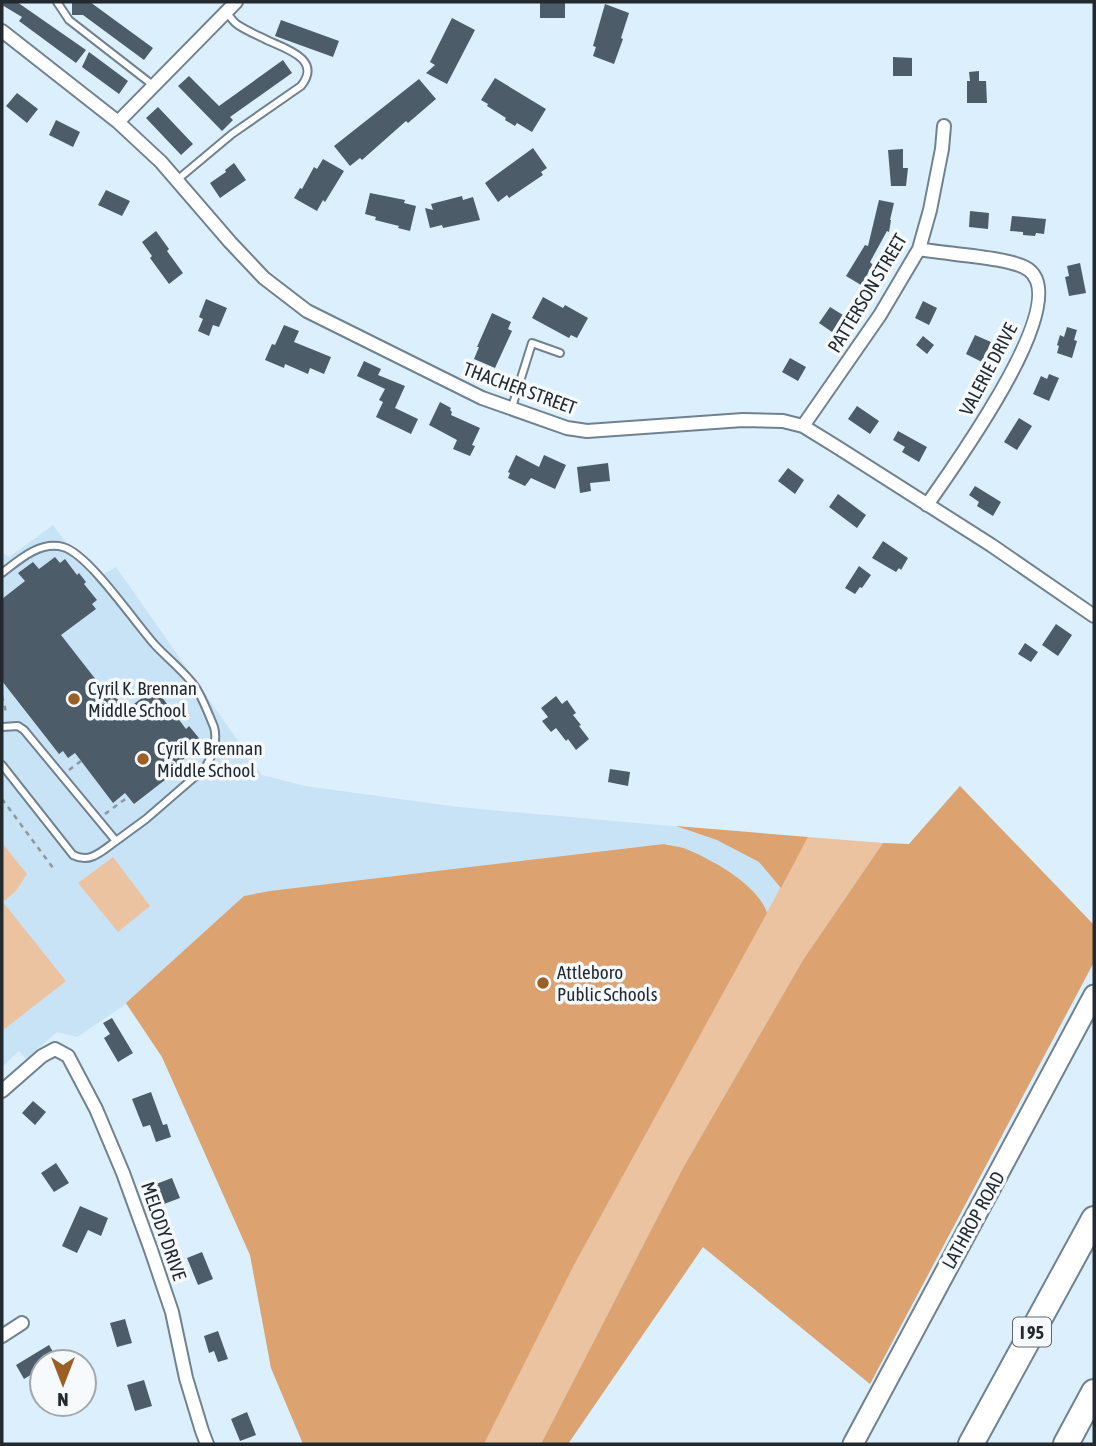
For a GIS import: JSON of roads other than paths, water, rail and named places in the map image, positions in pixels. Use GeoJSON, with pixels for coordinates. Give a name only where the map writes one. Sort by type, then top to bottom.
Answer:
{"type":"FeatureCollection","features":[{"type":"Feature","properties":{"kind":"highway","name":"I 95"},"geometry":{"type":"LineString","coordinates":[[971,1444],[1094,1219]]}},
{"type":"Feature","properties":{"kind":"highway"},"geometry":{"type":"LineString","coordinates":[[1066,1444],[1094,1392]]}},
{"type":"Feature","properties":{"kind":"main road","name":"LATHROP ROAD"},"geometry":{"type":"LineString","coordinates":[[853,1444],[1094,995]]}},
{"type":"Feature","properties":{"kind":"street"},"geometry":{"type":"LineString","coordinates":[[118,122],[236,2]]}},
{"type":"Feature","properties":{"kind":"street","name":"THACHER STREET"},"geometry":{"type":"LineString","coordinates":[[2,31],[118,122],[161,162],[264,278],[307,311],[458,387],[567,428],[587,431],[743,420],[803,426],[990,545],[1094,616]]}},
{"type":"Feature","properties":{"kind":"street","name":"PATTERSON STREET"},"geometry":{"type":"LineString","coordinates":[[803,426],[880,315],[919,249],[930,209],[944,126]]}},
{"type":"Feature","properties":{"kind":"street","name":"VALERIE DRIVE"},"geometry":{"type":"LineString","coordinates":[[919,249],[1020,265],[1035,276],[1040,297],[1036,319],[1026,345],[968,444],[928,505]]}},
{"type":"Feature","properties":{"kind":"street","name":"MELODY DRIVE"},"geometry":{"type":"LineString","coordinates":[[2,1091],[51,1051],[55,1049],[68,1056],[96,1109],[123,1173],[172,1312],[186,1378],[207,1444]]}},
{"type":"Feature","properties":{"kind":"street"},"geometry":{"type":"LineString","coordinates":[[2,1336],[22,1323]]}},
{"type":"Feature","properties":{"kind":"lane"},"geometry":{"type":"LineString","coordinates":[[57,2],[69,20],[154,86]]}},
{"type":"Feature","properties":{"kind":"lane"},"geometry":{"type":"LineString","coordinates":[[177,180],[211,150],[306,80],[303,60],[293,51],[236,24],[227,12]]}},
{"type":"Feature","properties":{"kind":"lane"},"geometry":{"type":"LineString","coordinates":[[511,409],[532,343],[561,353]]}},
{"type":"Feature","properties":{"kind":"lane"},"geometry":{"type":"LineString","coordinates":[[2,573],[19,559],[46,545],[65,547],[80,555],[153,643],[195,686],[215,729],[211,757],[205,768],[146,819],[92,858],[73,855],[2,765]]}},
{"type":"Feature","properties":{"kind":"lane"},"geometry":{"type":"LineString","coordinates":[[2,727],[18,726],[24,730],[116,841]]}},
{"type":"Feature","properties":{"kind":"place","name":"Cyril K. Brennan Middle School"},"geometry":{"type":"Point","coordinates":[74,699]}},
{"type":"Feature","properties":{"kind":"place","name":"Cyril K Brennan Middle School"},"geometry":{"type":"Point","coordinates":[143,759]}},
{"type":"Feature","properties":{"kind":"place","name":"Attleboro Public Schools"},"geometry":{"type":"Point","coordinates":[543,983]}}]}
